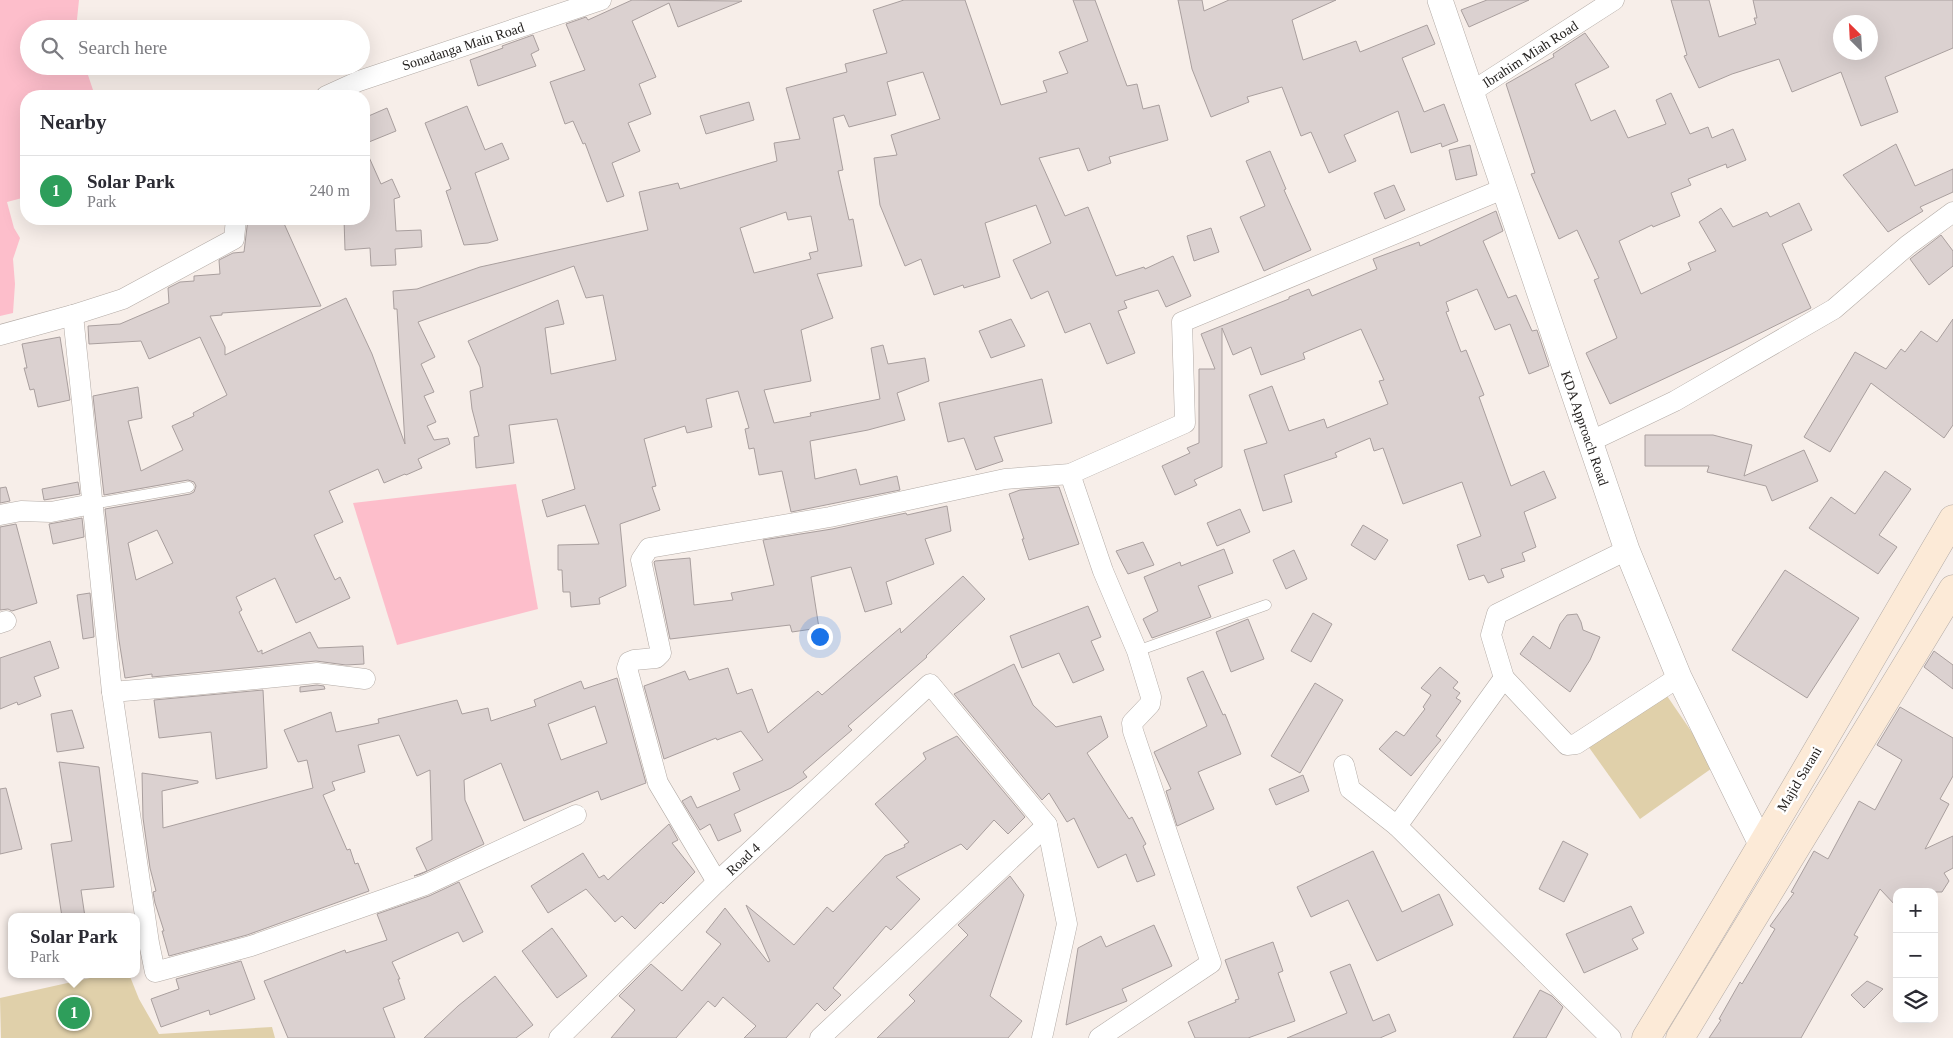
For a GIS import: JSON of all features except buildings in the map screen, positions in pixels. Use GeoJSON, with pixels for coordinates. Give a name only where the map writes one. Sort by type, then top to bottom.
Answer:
{"type":"FeatureCollection","features":[{"type":"Feature","properties":{"kind":"main road","name":"Majid Sarani"},"geometry":{"type":"LineString","coordinates":[[1646,1038],[1715,926],[1761,844],[1953,519]]}},
{"type":"Feature","properties":{"kind":"main road"},"geometry":{"type":"LineString","coordinates":[[1680,1038],[1953,589]]}},
{"type":"Feature","properties":{"kind":"street","name":"Sonadanga Main Road"},"geometry":{"type":"LineString","coordinates":[[339,90],[359,81],[601,0]]}},
{"type":"Feature","properties":{"kind":"street","name":"KDA Approach Road"},"geometry":{"type":"LineString","coordinates":[[1440,0],[1626,550],[1680,677],[1761,844]]}},
{"type":"Feature","properties":{"kind":"street","name":"Ibrahim Miah Road"},"geometry":{"type":"LineString","coordinates":[[1471,92],[1614,0]]}},
{"type":"Feature","properties":{"kind":"street"},"geometry":{"type":"LineString","coordinates":[[717,882],[658,784],[627,668],[629,662],[656,658],[661,653],[641,560],[649,548],[830,517],[1005,479],[1070,474],[1184,423],[1182,322],[1503,189]]}},
{"type":"Feature","properties":{"kind":"street"},"geometry":{"type":"LineString","coordinates":[[1589,442],[1675,401],[1834,309],[1908,245],[1953,212]]}},
{"type":"Feature","properties":{"kind":"street"},"geometry":{"type":"LineString","coordinates":[[0,335],[123,299],[234,239],[235,225]]}},
{"type":"Feature","properties":{"kind":"street"},"geometry":{"type":"LineString","coordinates":[[73,315],[112,692],[147,933],[155,972],[251,946],[425,885],[576,815]]}},
{"type":"Feature","properties":{"kind":"street"},"geometry":{"type":"LineString","coordinates":[[1070,474],[1103,571],[1137,651],[1151,696],[1150,704],[1132,723],[1133,731],[1211,963],[1099,1038]]}},
{"type":"Feature","properties":{"kind":"street"},"geometry":{"type":"LineString","coordinates":[[0,516],[21,511],[51,512],[92,504]]}},
{"type":"Feature","properties":{"kind":"street"},"geometry":{"type":"LineString","coordinates":[[1626,550],[1497,614],[1491,635],[1504,678],[1567,745],[1576,744],[1680,677]]}},
{"type":"Feature","properties":{"kind":"street"},"geometry":{"type":"LineString","coordinates":[[112,692],[194,686],[317,672],[366,679]]}},
{"type":"Feature","properties":{"kind":"street"},"geometry":{"type":"LineString","coordinates":[[1397,826],[1504,678]]}},
{"type":"Feature","properties":{"kind":"street","name":"Road 4"},"geometry":{"type":"LineString","coordinates":[[560,1038],[717,882],[930,684],[1047,825]]}},
{"type":"Feature","properties":{"kind":"street"},"geometry":{"type":"LineString","coordinates":[[1344,765],[1350,789],[1397,826],[1612,1038]]}},
{"type":"Feature","properties":{"kind":"street"},"geometry":{"type":"LineString","coordinates":[[820,1038],[1047,825]]}},
{"type":"Feature","properties":{"kind":"street"},"geometry":{"type":"LineString","coordinates":[[1042,1038],[1067,924],[1047,825]]}},
{"type":"Feature","properties":{"kind":"lane"},"geometry":{"type":"LineString","coordinates":[[92,504],[189,487]]}},
{"type":"Feature","properties":{"kind":"lane"},"geometry":{"type":"LineString","coordinates":[[1137,651],[1266,605]]}},
{"type":"Feature","properties":{"kind":"shaded area"},"geometry":{"type":"Polygon","coordinates":[[[0,0],[79,0],[77,20],[20,20],[20,75],[88,75],[93,90],[20,90],[20,199],[7,202],[14,228],[20,238],[13,259],[15,284],[13,313],[0,316],[0,0]]]}},
{"type":"Feature","properties":{"kind":"shaded area"},"geometry":{"type":"Polygon","coordinates":[[[516,484],[538,609],[397,645],[353,503],[516,484]]]}},
{"type":"Feature","properties":{"kind":"shaded area"},"geometry":{"type":"Polygon","coordinates":[[[1665,693],[1715,766],[1640,819],[1588,746],[1665,693]]]}},
{"type":"Feature","properties":{"kind":"shaded area"},"geometry":{"type":"Polygon","coordinates":[[[90,978],[131,978],[139,999],[159,1034],[272,1027],[275,1038],[1,1038],[0,998],[90,978]]]}},
{"type":"Feature","properties":{"kind":"place","name":"Solar Park"},"geometry":{"type":"Point","coordinates":[74,1013]}}]}
